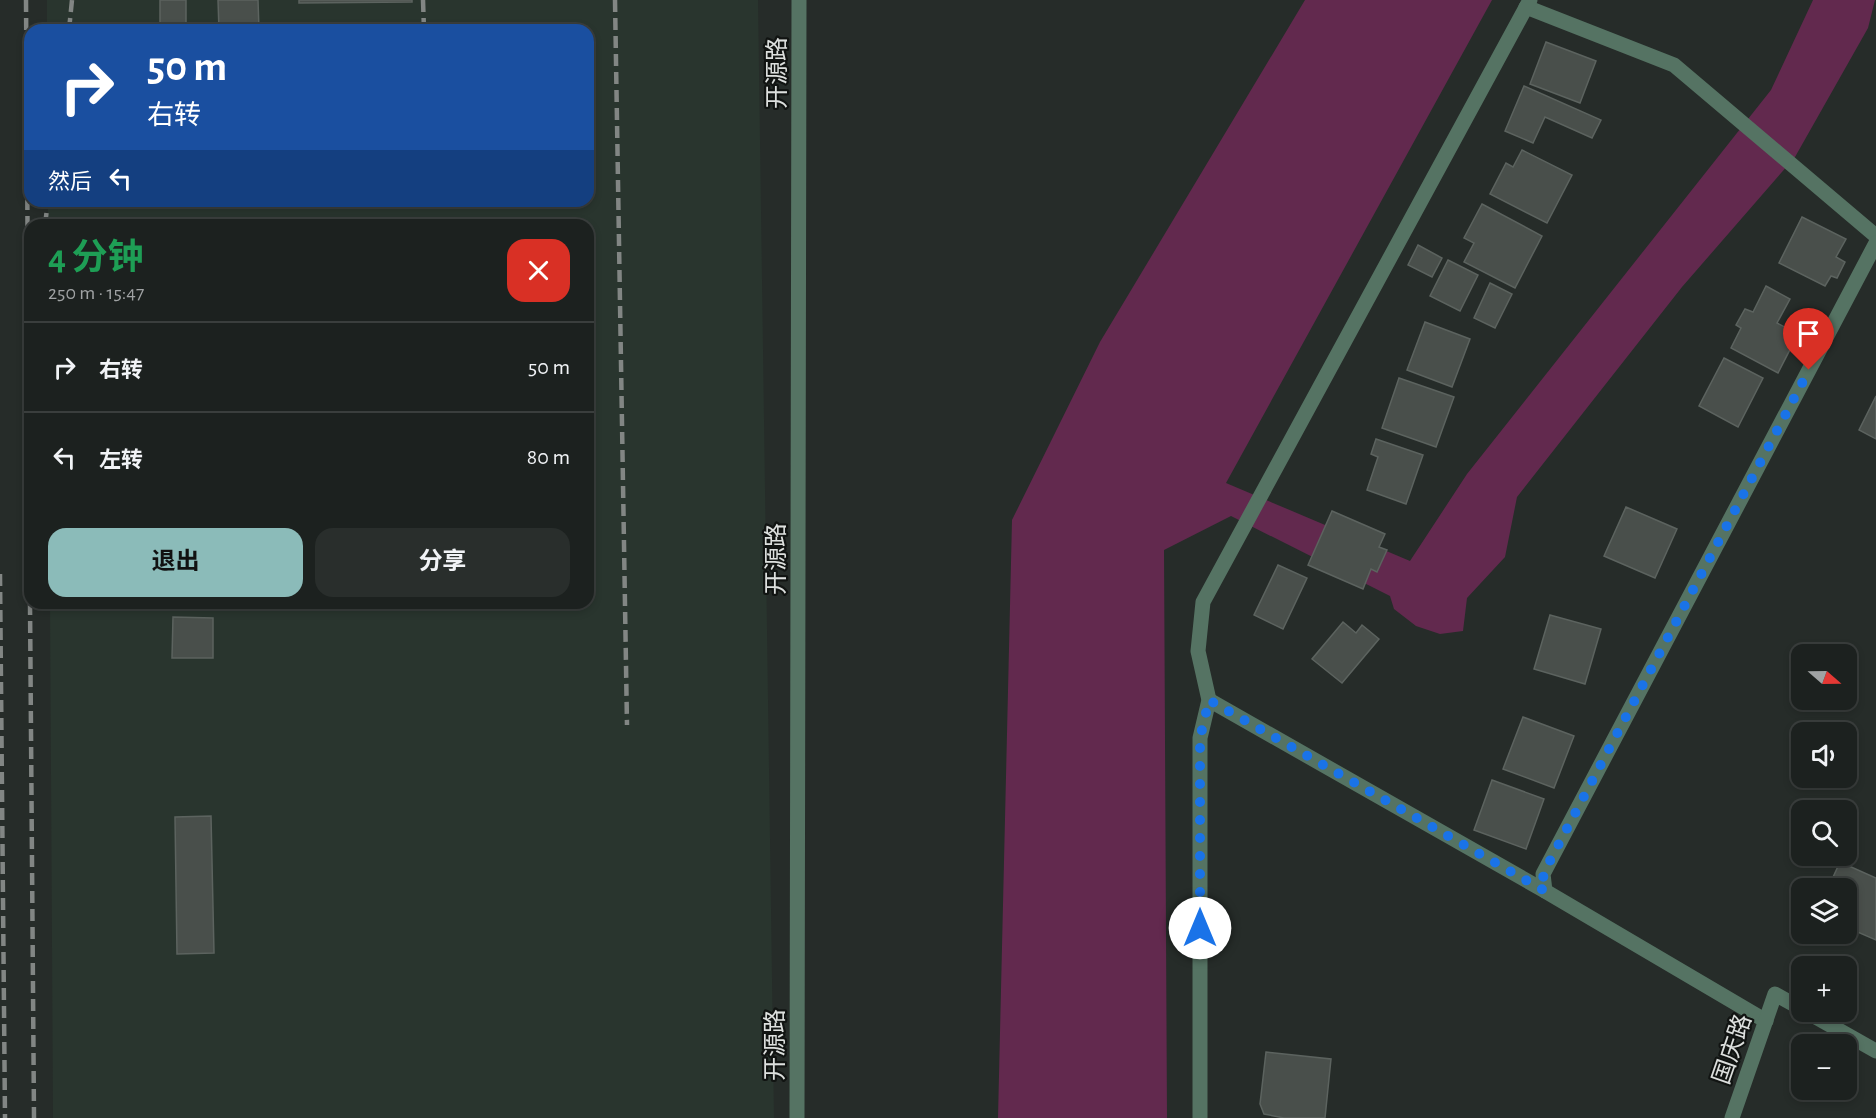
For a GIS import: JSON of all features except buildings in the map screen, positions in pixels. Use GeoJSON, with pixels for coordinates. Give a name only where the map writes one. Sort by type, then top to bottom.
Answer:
{"type":"FeatureCollection","features":[{"type":"Feature","properties":{"kind":"street","name":"开源路"},"geometry":{"type":"LineString","coordinates":[[797,1118],[799,0]]}},
{"type":"Feature","properties":{"kind":"street"},"geometry":{"type":"LineString","coordinates":[[1200,1118],[1200,738],[1209,700],[1198,651],[1203,602],[1528,3],[1674,65],[1876,236]]}},
{"type":"Feature","properties":{"kind":"street"},"geometry":{"type":"LineString","coordinates":[[1545,891],[1543,874],[1876,243]]}},
{"type":"Feature","properties":{"kind":"street"},"geometry":{"type":"LineString","coordinates":[[1209,700],[1545,891],[1766,1022]]}},
{"type":"Feature","properties":{"kind":"street","name":"国庆路"},"geometry":{"type":"LineString","coordinates":[[1732,1118],[1775,994],[1791,1003]]}},
{"type":"Feature","properties":{"kind":"street"},"geometry":{"type":"LineString","coordinates":[[1824,1022],[1876,1051]]}},
{"type":"Feature","properties":{"kind":"shaded area"},"geometry":{"type":"Polygon","coordinates":[[[47,0],[758,0],[774,1118],[53,1118],[50,609],[594,609],[594,219],[48,219],[48,207],[594,207],[594,24],[47,24],[47,0]]]}},
{"type":"Feature","properties":{"kind":"shaded area"},"geometry":{"type":"Polygon","coordinates":[[[1305,0],[1492,0],[1226,483],[1410,561],[1467,474],[1771,90],[1813,0],[1875,0],[1868,28],[1795,157],[1682,287],[1517,497],[1505,557],[1467,598],[1463,631],[1440,634],[1416,626],[1394,609],[1390,596],[1231,516],[1164,550],[1167,1118],[998,1118],[1012,520],[1100,342],[1305,0]]]}},
{"type":"Feature","properties":{"kind":"railway"},"geometry":{"type":"LineString","coordinates":[[26,0],[26,24]]}},
{"type":"Feature","properties":{"kind":"railway"},"geometry":{"type":"LineString","coordinates":[[70,24],[72,0]]}},
{"type":"Feature","properties":{"kind":"railway"},"geometry":{"type":"LineString","coordinates":[[423,0],[424,24]]}},
{"type":"Feature","properties":{"kind":"railway"},"geometry":{"type":"LineString","coordinates":[[615,0],[627,725]]}},
{"type":"Feature","properties":{"kind":"railway"},"geometry":{"type":"LineString","coordinates":[[27,207],[27,219]]}},
{"type":"Feature","properties":{"kind":"railway"},"geometry":{"type":"LineString","coordinates":[[46,219],[47,207]]}},
{"type":"Feature","properties":{"kind":"railway"},"geometry":{"type":"LineString","coordinates":[[0,574],[5,1118]]}},
{"type":"Feature","properties":{"kind":"railway"},"geometry":{"type":"LineString","coordinates":[[30,609],[34,1118]]}},
{"type":"Feature","properties":{"kind":"route"},"geometry":{"type":"LineString","coordinates":[[1200,928],[1200,738],[1209,700],[1545,891],[1543,874],[1809,370]]}}]}
